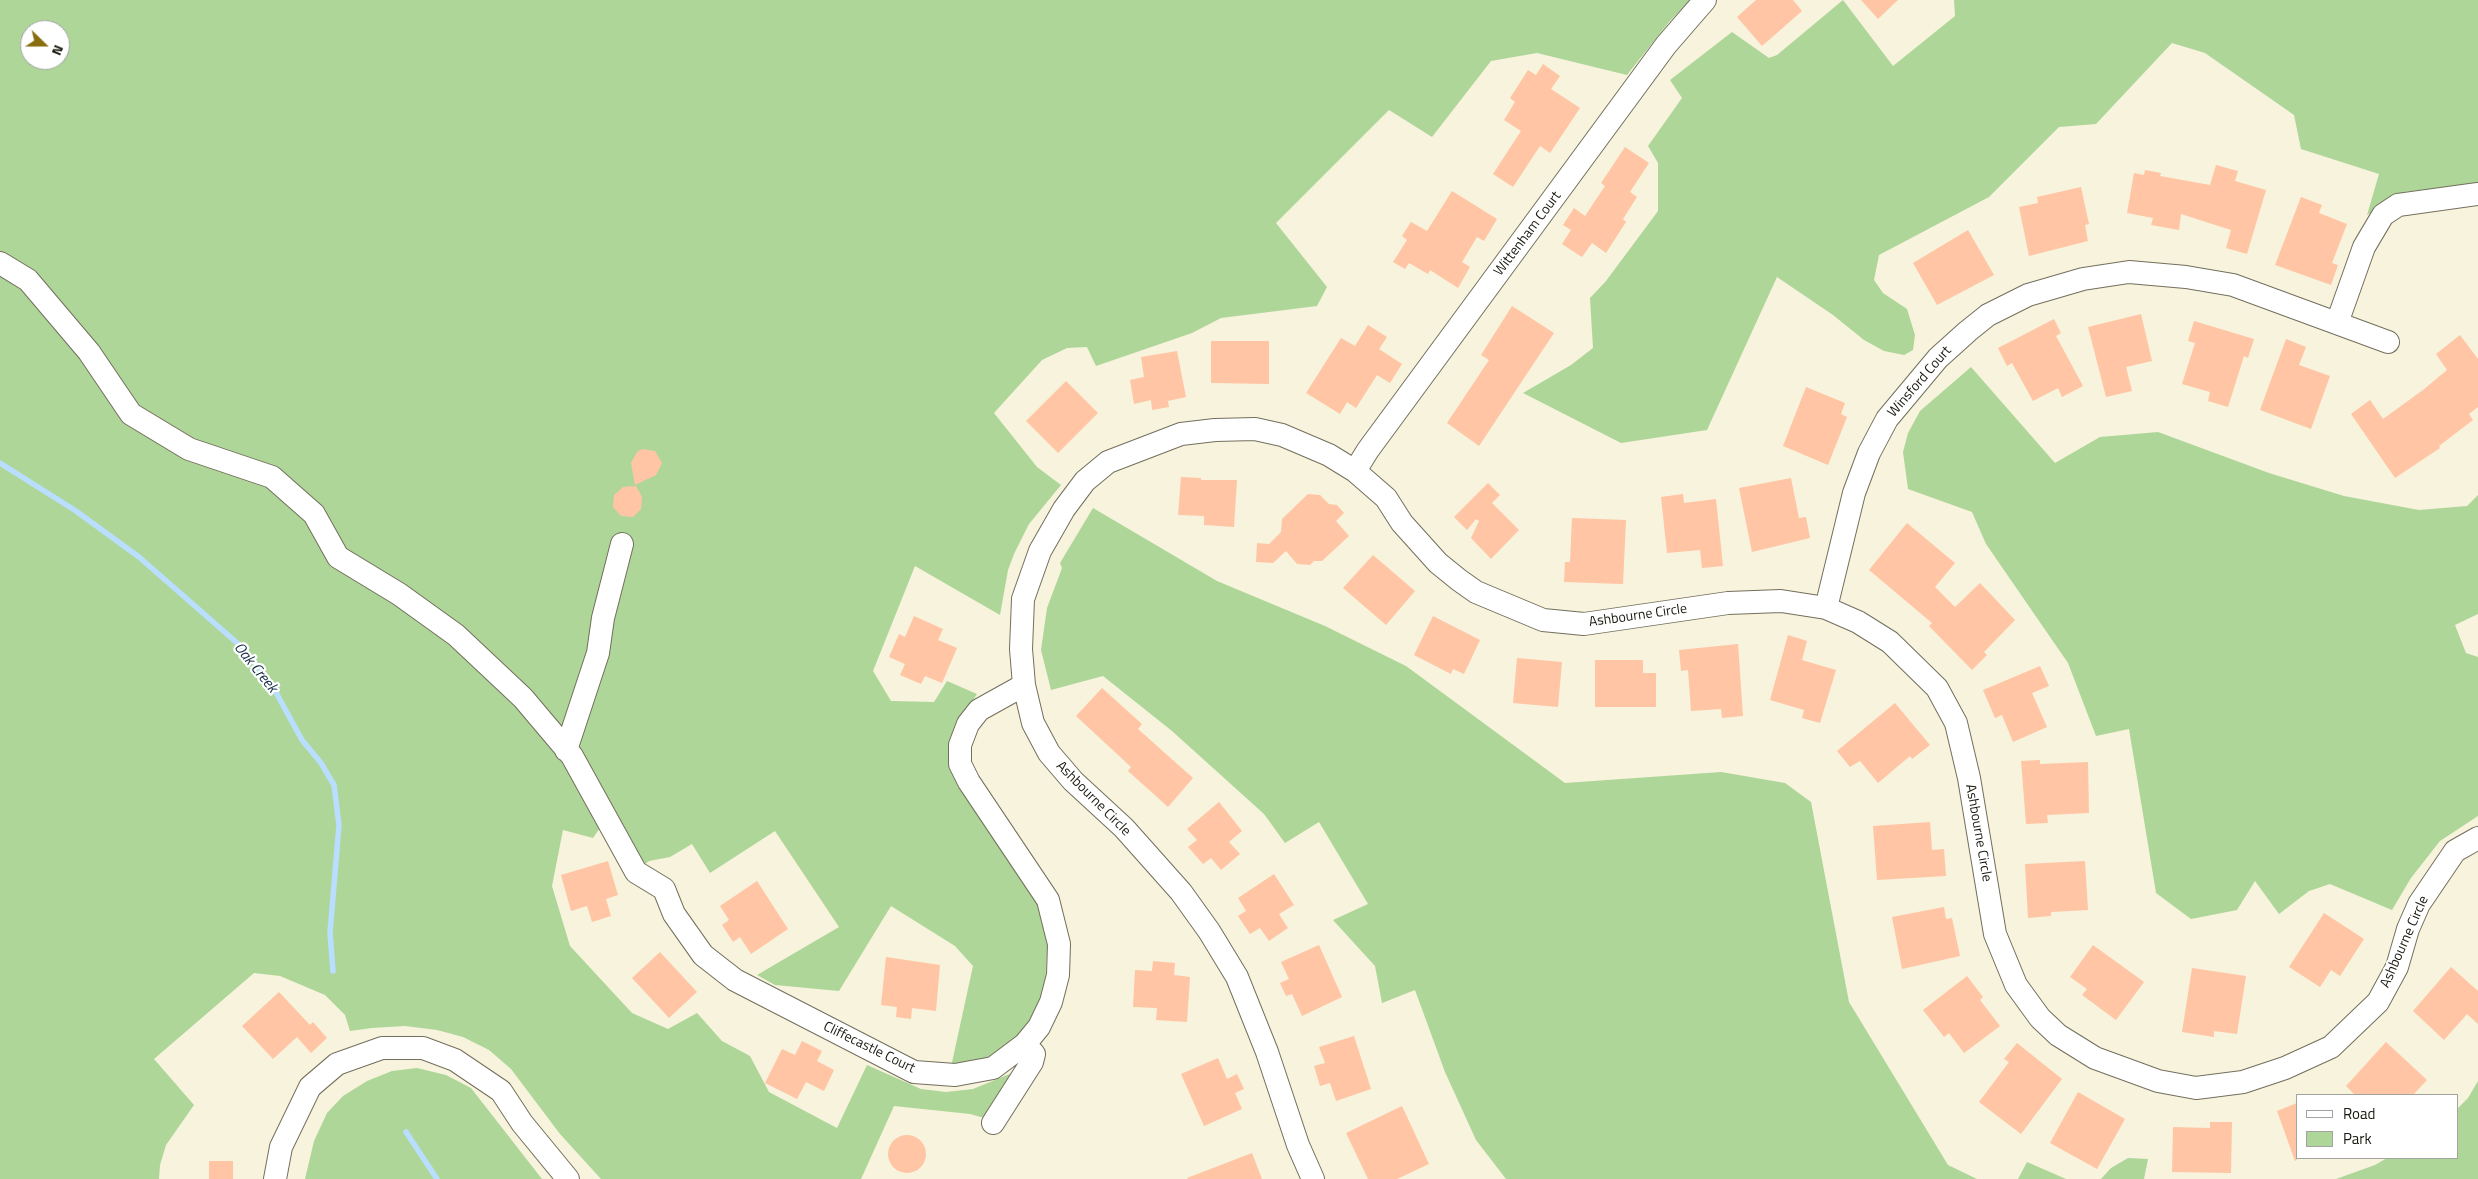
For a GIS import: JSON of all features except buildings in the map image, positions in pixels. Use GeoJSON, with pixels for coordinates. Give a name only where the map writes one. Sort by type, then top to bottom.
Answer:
{"type":"FeatureCollection","features":[{"type":"Feature","properties":{"kind":"street","name":"Wittenham Court"},"geometry":{"type":"LineString","coordinates":[[1355,471],[1666,45],[1705,0]]}},
{"type":"Feature","properties":{"kind":"street"},"geometry":{"type":"LineString","coordinates":[[2337,323],[2364,247],[2383,215],[2398,205],[2478,194]]}},
{"type":"Feature","properties":{"kind":"street"},"geometry":{"type":"LineString","coordinates":[[0,263],[28,280],[90,352],[131,414],[190,449],[272,477],[314,514],[338,556],[399,594],[456,635],[523,698],[566,750]]}},
{"type":"Feature","properties":{"kind":"street","name":"Winsford Court"},"geometry":{"type":"LineString","coordinates":[[1826,608],[1854,494],[1869,453],[1887,419],[1938,358],[1988,315],[2028,295],[2083,279],[2129,272],[2186,277],[2233,285],[2388,342]]}},
{"type":"Feature","properties":{"kind":"street","name":"Ashbourne Circle"},"geometry":{"type":"LineString","coordinates":[[1313,1179],[1298,1145],[1267,1052],[1237,977],[1209,931],[1181,892],[1124,828],[1073,782],[1049,754],[1033,723],[1024,685],[1021,627],[1023,599],[1040,550],[1064,509],[1085,481],[1108,462],[1181,434],[1215,430],[1255,429],[1282,435],[1329,454],[1355,471],[1386,498],[1408,530],[1438,563],[1459,580],[1476,592],[1543,620],[1584,624],[1728,603],[1781,601],[1826,608],[1858,622],[1890,642],[1937,688],[1956,723],[1969,778],[1995,934],[2016,985],[2040,1018],[2058,1035],[2095,1058],[2158,1081],[2196,1088],[2243,1082],[2285,1068],[2331,1047],[2378,1002],[2396,967],[2408,929],[2419,904],[2456,851],[2478,838]]}},
{"type":"Feature","properties":{"kind":"street"},"geometry":{"type":"LineString","coordinates":[[566,750],[598,653],[602,618],[622,544]]}},
{"type":"Feature","properties":{"kind":"street","name":"Cliffecastle Court"},"geometry":{"type":"LineString","coordinates":[[566,750],[636,872],[664,889],[674,914],[703,955],[735,980],[914,1072],[955,1075],[993,1068],[1025,1044],[1039,1027],[1051,1002],[1058,975],[1059,944],[1048,900],[969,782],[960,764],[960,744],[968,724],[979,710],[1024,685]]}},
{"type":"Feature","properties":{"kind":"street"},"geometry":{"type":"LineString","coordinates":[[993,1123],[1032,1062],[1034,1054],[1025,1044]]}},
{"type":"Feature","properties":{"kind":"street"},"geometry":{"type":"LineString","coordinates":[[275,1179],[281,1147],[310,1087],[338,1064],[382,1048],[423,1048],[455,1060],[501,1091],[522,1123],[568,1179]]}},
{"type":"Feature","properties":{"kind":"green space"},"geometry":{"type":"Polygon","coordinates":[[[0,0],[1690,0],[1669,22],[1627,75],[1537,53],[1491,61],[1432,137],[1389,110],[1276,223],[1327,287],[1317,306],[1221,318],[1192,333],[1096,366],[1087,347],[1067,348],[1042,360],[994,413],[1037,467],[1061,485],[1029,524],[1014,554],[1008,570],[1000,615],[915,566],[873,671],[891,701],[934,702],[947,681],[977,694],[960,720],[954,735],[1019,874],[1041,911],[1048,938],[1045,987],[1035,1012],[1023,1031],[993,1058],[951,1067],[973,966],[955,946],[891,906],[839,991],[775,985],[757,975],[839,927],[775,831],[710,873],[692,844],[670,857],[649,861],[629,876],[602,825],[593,838],[563,830],[552,886],[570,946],[632,1013],[668,1029],[697,1013],[722,1041],[750,1056],[769,1092],[837,1128],[867,1065],[921,1089],[946,1092],[973,1089],[1017,1071],[988,1119],[970,1114],[894,1106],[861,1179],[601,1179],[560,1134],[511,1069],[489,1050],[463,1037],[437,1030],[405,1026],[350,1031],[345,1015],[325,995],[280,976],[254,973],[154,1059],[194,1105],[166,1145],[160,1165],[159,1179],[0,1179],[0,0]]]}},
{"type":"Feature","properties":{"kind":"green space"},"geometry":{"type":"Polygon","coordinates":[[[1843,0],[1893,66],[1955,16],[1954,0],[2478,0],[2478,183],[2404,192],[2367,215],[2379,174],[2301,149],[2294,115],[2205,53],[2172,43],[2096,124],[2059,127],[1989,197],[1879,255],[1874,280],[1883,293],[1907,309],[1915,335],[1913,350],[1904,355],[1884,351],[1864,340],[1833,315],[1777,277],[1707,430],[1621,443],[1523,393],[1571,365],[1593,348],[1590,298],[1606,281],[1658,211],[1658,163],[1648,146],[1682,98],[1670,80],[1732,32],[1769,58],[1777,55],[1843,0]]]}},
{"type":"Feature","properties":{"kind":"green space"},"geometry":{"type":"Polygon","coordinates":[[[1971,367],[2055,463],[2100,437],[2158,432],[2269,473],[2344,496],[2419,510],[2467,506],[2478,495],[2478,614],[2455,625],[2466,653],[2478,657],[2478,816],[2440,841],[2411,878],[2392,910],[2330,884],[2309,891],[2279,914],[2255,881],[2237,910],[2191,919],[2156,893],[2129,729],[2096,736],[2068,663],[1986,544],[1972,512],[1908,489],[1903,452],[1908,433],[1920,411],[1971,367]]]}},
{"type":"Feature","properties":{"kind":"green space"},"geometry":{"type":"Polygon","coordinates":[[[1093,508],[1217,581],[1325,626],[1406,666],[1565,783],[1721,772],[1785,783],[1811,802],[1849,1002],[1948,1165],[1977,1179],[1506,1179],[1476,1140],[1445,1072],[1415,990],[1382,1003],[1375,966],[1333,920],[1368,904],[1319,822],[1285,843],[1264,814],[1172,731],[1103,676],[1051,690],[1041,650],[1047,608],[1062,568],[1060,563],[1093,508]]]}},
{"type":"Feature","properties":{"kind":"green space"},"geometry":{"type":"Polygon","coordinates":[[[417,1068],[446,1075],[471,1088],[542,1179],[305,1179],[314,1141],[327,1113],[343,1096],[367,1081],[392,1071],[417,1068]]]}},
{"type":"Feature","properties":{"kind":"green space"},"geometry":{"type":"Polygon","coordinates":[[[2478,1081],[2478,1179],[2336,1179],[2375,1165],[2385,1159],[2458,1159],[2458,1108],[2468,1098],[2478,1081]]]}},
{"type":"Feature","properties":{"kind":"green space"},"geometry":{"type":"Polygon","coordinates":[[[2128,1158],[2148,1159],[2144,1179],[2101,1179],[2111,1168],[2128,1158]]]}},
{"type":"Feature","properties":{"kind":"green space"},"geometry":{"type":"Polygon","coordinates":[[[2027,1162],[2066,1179],[2018,1179],[2027,1162]]]}},
{"type":"Feature","properties":{"kind":"waterway","name":"Oak Creek"},"geometry":{"type":"LineString","coordinates":[[0,463],[76,511],[139,557],[244,649],[273,687],[302,740],[321,763],[334,785],[339,825],[330,933],[333,971]]}},
{"type":"Feature","properties":{"kind":"waterway","name":"Oak Creek"},"geometry":{"type":"LineString","coordinates":[[406,1132],[437,1179]]}}]}
